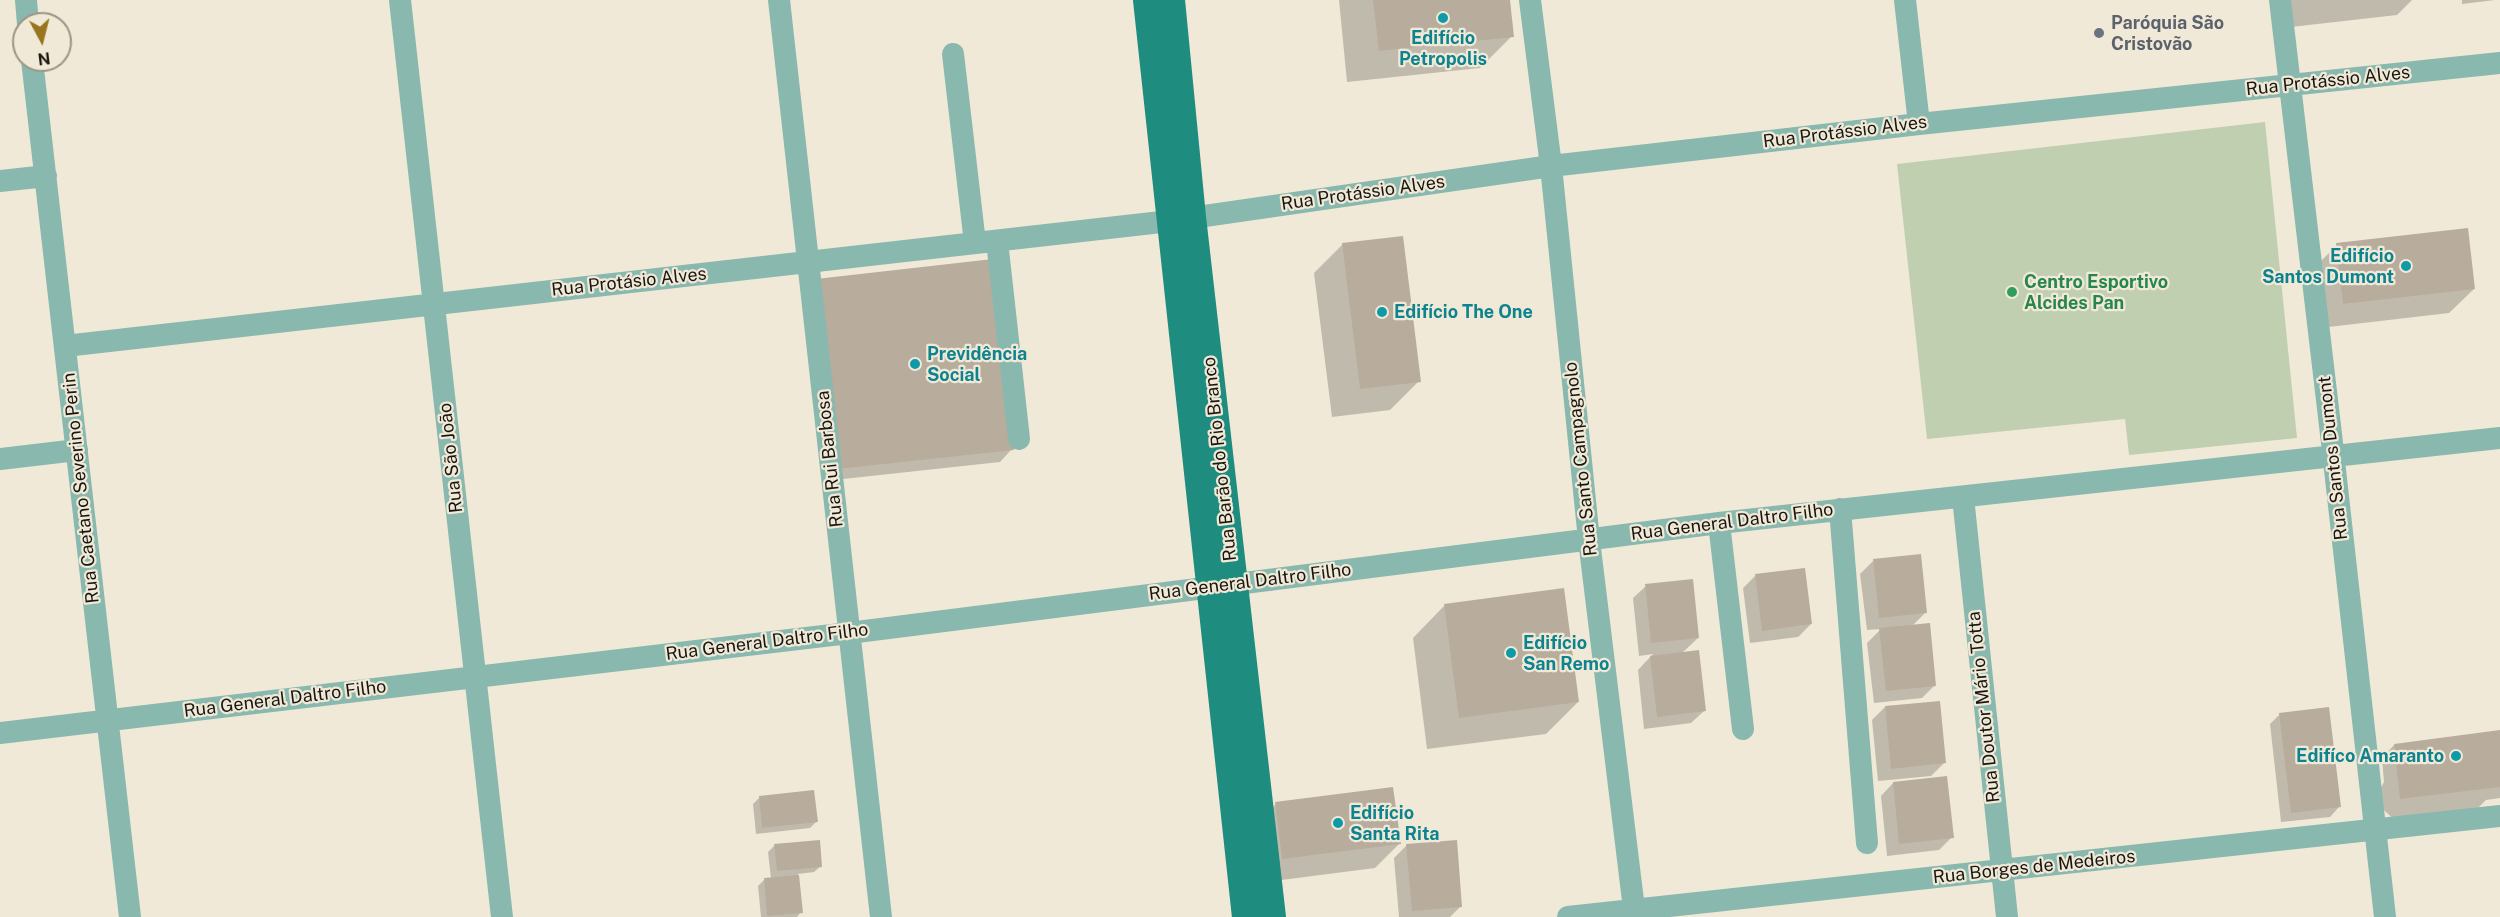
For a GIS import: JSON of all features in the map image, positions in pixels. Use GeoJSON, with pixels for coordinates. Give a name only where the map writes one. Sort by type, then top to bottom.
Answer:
{"type":"FeatureCollection","features":[{"type":"Feature","properties":{"kind":"main road","name":"Rua Barão do Rio Branco"},"geometry":{"type":"LineString","coordinates":[[1147,0],[1181,219],[1221,585],[1246,917]]}},
{"type":"Feature","properties":{"kind":"main road","name":"Rua Barão do Rio Branco"},"geometry":{"type":"LineString","coordinates":[[1171,0],[1181,219]]}},
{"type":"Feature","properties":{"kind":"main road","name":"Rua Barão do Rio Branco"},"geometry":{"type":"LineString","coordinates":[[1221,585],[1272,917]]}},
{"type":"Feature","properties":{"kind":"street","name":"Rua São João"},"geometry":{"type":"LineString","coordinates":[[400,0],[502,917]]}},
{"type":"Feature","properties":{"kind":"street","name":"Rua Rui Barbosa"},"geometry":{"type":"LineString","coordinates":[[779,0],[880,917]]}},
{"type":"Feature","properties":{"kind":"street","name":"Rua Santo Campagnolo"},"geometry":{"type":"LineString","coordinates":[[1530,0],[1551,166],[1590,540],[1635,913]]}},
{"type":"Feature","properties":{"kind":"street"},"geometry":{"type":"LineString","coordinates":[[1905,0],[1918,124]]}},
{"type":"Feature","properties":{"kind":"street","name":"Rua Santos Dumont"},"geometry":{"type":"LineString","coordinates":[[2280,0],[2385,917]]}},
{"type":"Feature","properties":{"kind":"street"},"geometry":{"type":"LineString","coordinates":[[953,54],[1019,439]]}},
{"type":"Feature","properties":{"kind":"street","name":"Rua Protássio Alves"},"geometry":{"type":"LineString","coordinates":[[1181,219],[1551,166],[1918,124],[2500,63]]}},
{"type":"Feature","properties":{"kind":"street","name":"Rua Caetano Severino Perin"},"geometry":{"type":"LineString","coordinates":[[33,72],[130,917]]}},
{"type":"Feature","properties":{"kind":"street"},"geometry":{"type":"LineString","coordinates":[[0,181],[46,176]]}},
{"type":"Feature","properties":{"kind":"street","name":"Rua Protásio Alves"},"geometry":{"type":"LineString","coordinates":[[65,346],[1181,219]]}},
{"type":"Feature","properties":{"kind":"street","name":"Rua General Daltro Filho"},"geometry":{"type":"LineString","coordinates":[[0,733],[849,633],[1719,523],[2500,438]]}},
{"type":"Feature","properties":{"kind":"street"},"geometry":{"type":"LineString","coordinates":[[0,459],[77,450]]}},
{"type":"Feature","properties":{"kind":"street","name":"Rua Doutor Mário Totta"},"geometry":{"type":"LineString","coordinates":[[1963,497],[2007,917]]}},
{"type":"Feature","properties":{"kind":"street"},"geometry":{"type":"LineString","coordinates":[[1839,509],[1868,843]]}},
{"type":"Feature","properties":{"kind":"street"},"geometry":{"type":"LineString","coordinates":[[1719,523],[1743,729]]}},
{"type":"Feature","properties":{"kind":"street","name":"Rua Borges de Medeiros"},"geometry":{"type":"LineString","coordinates":[[1568,917],[1635,913],[2001,870],[2500,816]]}},
{"type":"Feature","properties":{"kind":"green space"},"geometry":{"type":"Polygon","coordinates":[[[2265,122],[2297,438],[2129,455],[2125,419],[1927,439],[1897,164],[2265,122]]]}},
{"type":"Feature","properties":{"kind":"building","name":"Edifício Petropolis"},"geometry":{"type":"Polygon","coordinates":[[[1373,0],[1510,0],[1514,37],[1379,51],[1373,0]]]}},
{"type":"Feature","properties":{"kind":"building","name":"Edifício Santos Dumont"},"geometry":{"type":"Polygon","coordinates":[[[2468,228],[2475,289],[2343,304],[2336,243],[2468,228]]]}},
{"type":"Feature","properties":{"kind":"building","name":"Edifício The One"},"geometry":{"type":"Polygon","coordinates":[[[1403,236],[1421,382],[1360,389],[1342,243],[1403,236]]]}},
{"type":"Feature","properties":{"kind":"building","name":"Previdência Social"},"geometry":{"type":"Polygon","coordinates":[[[993,259],[1014,450],[838,469],[816,279],[993,259]]]}},
{"type":"Feature","properties":{"kind":"building"},"geometry":{"type":"Polygon","coordinates":[[[1921,554],[1927,613],[1879,618],[1873,559],[1921,554]]]}},
{"type":"Feature","properties":{"kind":"building"},"geometry":{"type":"Polygon","coordinates":[[[1805,568],[1812,624],[1762,631],[1755,574],[1805,568]]]}},
{"type":"Feature","properties":{"kind":"building"},"geometry":{"type":"Polygon","coordinates":[[[1693,579],[1699,638],[1651,643],[1645,584],[1693,579]]]}},
{"type":"Feature","properties":{"kind":"building","name":"Edifício San Remo"},"geometry":{"type":"Polygon","coordinates":[[[1564,588],[1579,702],[1459,718],[1444,604],[1564,588]]]}},
{"type":"Feature","properties":{"kind":"building"},"geometry":{"type":"Polygon","coordinates":[[[1930,623],[1936,686],[1886,691],[1879,628],[1930,623]]]}},
{"type":"Feature","properties":{"kind":"building"},"geometry":{"type":"Polygon","coordinates":[[[1699,650],[1706,711],[1657,717],[1650,656],[1699,650]]]}},
{"type":"Feature","properties":{"kind":"building"},"geometry":{"type":"Polygon","coordinates":[[[1940,701],[1946,763],[1891,769],[1885,706],[1940,701]]]}},
{"type":"Feature","properties":{"kind":"building"},"geometry":{"type":"Polygon","coordinates":[[[2329,707],[2341,807],[2291,813],[2279,713],[2329,707]]]}},
{"type":"Feature","properties":{"kind":"building","name":"Edifíco Amaranto"},"geometry":{"type":"Polygon","coordinates":[[[2500,730],[2500,787],[2400,799],[2394,744],[2500,730]]]}},
{"type":"Feature","properties":{"kind":"building"},"geometry":{"type":"Polygon","coordinates":[[[1947,776],[1954,838],[1899,844],[1893,782],[1947,776]]]}},
{"type":"Feature","properties":{"kind":"building","name":"Edifício Santa Rita"},"geometry":{"type":"Polygon","coordinates":[[[1393,787],[1401,844],[1282,859],[1275,802],[1393,787]]]}},
{"type":"Feature","properties":{"kind":"building"},"geometry":{"type":"Polygon","coordinates":[[[814,790],[818,822],[762,828],[759,796],[814,790]]]}},
{"type":"Feature","properties":{"kind":"building"},"geometry":{"type":"Polygon","coordinates":[[[820,840],[822,867],[777,871],[774,844],[820,840]]]}},
{"type":"Feature","properties":{"kind":"building"},"geometry":{"type":"Polygon","coordinates":[[[1457,840],[1462,907],[1412,911],[1406,844],[1457,840]]]}},
{"type":"Feature","properties":{"kind":"building"},"geometry":{"type":"Polygon","coordinates":[[[799,875],[803,913],[767,916],[764,878],[799,875]]]}},
{"type":"Feature","properties":{"kind":"place","name":"Edifício Petropolis"},"geometry":{"type":"Point","coordinates":[1443,18]}},
{"type":"Feature","properties":{"kind":"place","name":"Paróquia São Cristovão"},"geometry":{"type":"Point","coordinates":[2099,33]}},
{"type":"Feature","properties":{"kind":"place","name":"Edifício Santos Dumont"},"geometry":{"type":"Point","coordinates":[2406,266]}},
{"type":"Feature","properties":{"kind":"place","name":"Centro Esportivo Alcides Pan"},"geometry":{"type":"Point","coordinates":[2012,292]}},
{"type":"Feature","properties":{"kind":"place","name":"Edifício The One"},"geometry":{"type":"Point","coordinates":[1382,312]}},
{"type":"Feature","properties":{"kind":"place","name":"Previdência Social"},"geometry":{"type":"Point","coordinates":[915,364]}},
{"type":"Feature","properties":{"kind":"place","name":"Edifício San Remo"},"geometry":{"type":"Point","coordinates":[1511,653]}},
{"type":"Feature","properties":{"kind":"place","name":"Edifíco Amaranto"},"geometry":{"type":"Point","coordinates":[2456,756]}},
{"type":"Feature","properties":{"kind":"place","name":"Edifício Santa Rita"},"geometry":{"type":"Point","coordinates":[1338,823]}}]}
